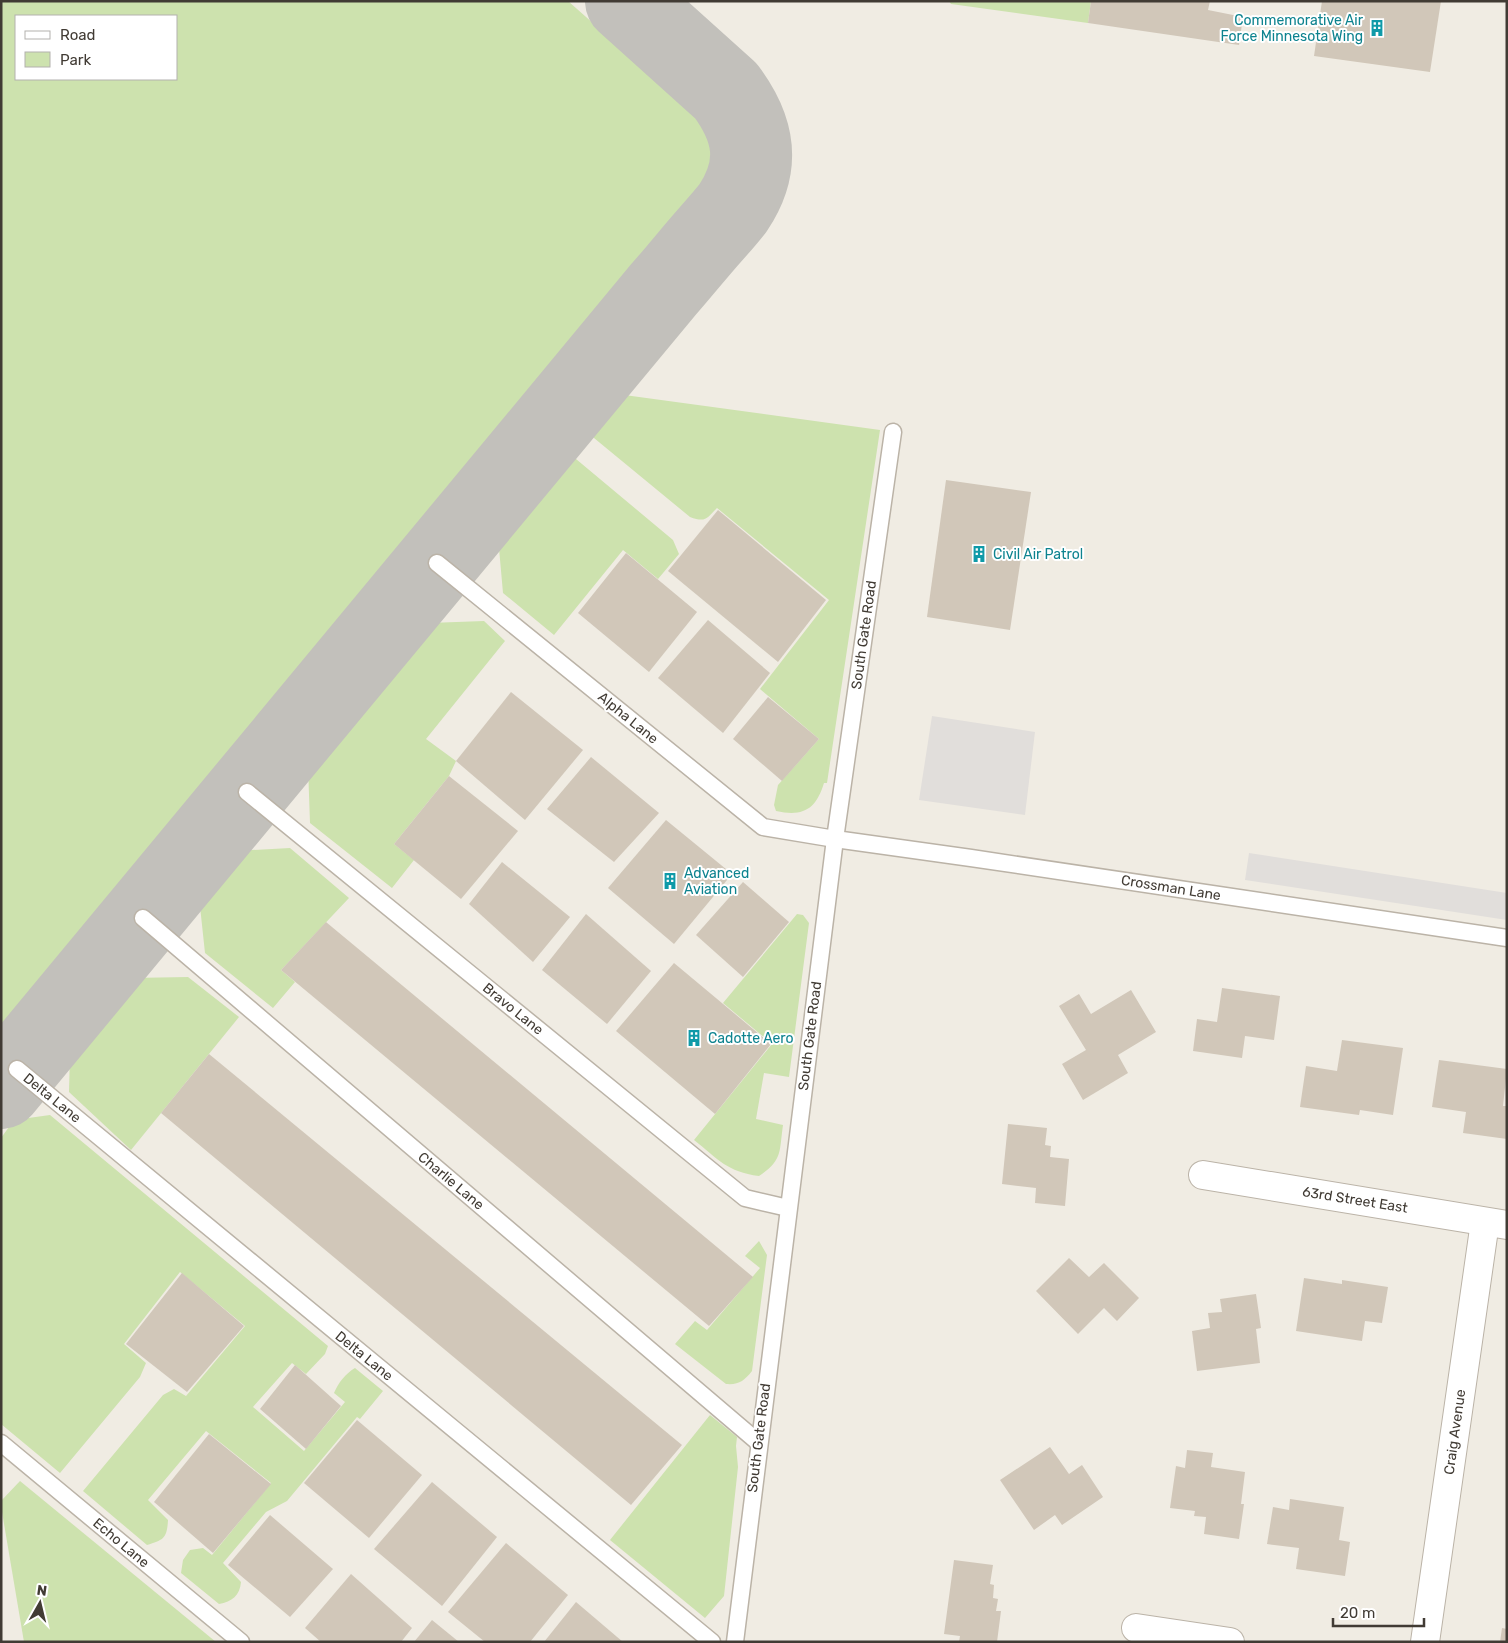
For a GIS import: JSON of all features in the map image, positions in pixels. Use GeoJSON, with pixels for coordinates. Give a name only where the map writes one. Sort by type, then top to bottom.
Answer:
{"type":"FeatureCollection","features":[{"type":"Feature","properties":{"kind":"street","name":"63rd Street East"},"geometry":{"type":"LineString","coordinates":[[1203,1175],[1496,1223]]}},
{"type":"Feature","properties":{"kind":"street","name":"Craig Avenue"},"geometry":{"type":"LineString","coordinates":[[1425,1642],[1496,1223]]}},
{"type":"Feature","properties":{"kind":"street"},"geometry":{"type":"LineString","coordinates":[[1136,1628],[1230,1642]]}},
{"type":"Feature","properties":{"kind":"lane","name":"South Gate Road"},"geometry":{"type":"LineString","coordinates":[[735,1642],[835,839],[894,432]]}},
{"type":"Feature","properties":{"kind":"lane","name":"Alpha Lane"},"geometry":{"type":"LineString","coordinates":[[437,563],[763,827],[835,839]]}},
{"type":"Feature","properties":{"kind":"lane","name":"Bravo Lane"},"geometry":{"type":"LineString","coordinates":[[247,792],[745,1198],[788,1208]]}},
{"type":"Feature","properties":{"kind":"lane","name":"Crossman Lane"},"geometry":{"type":"LineString","coordinates":[[835,839],[1507,938]]}},
{"type":"Feature","properties":{"kind":"lane","name":"Charlie Lane"},"geometry":{"type":"LineString","coordinates":[[143,918],[759,1443]]}},
{"type":"Feature","properties":{"kind":"lane","name":"Delta Lane"},"geometry":{"type":"LineString","coordinates":[[17,1070],[712,1642]]}},
{"type":"Feature","properties":{"kind":"lane","name":"Echo Lane"},"geometry":{"type":"LineString","coordinates":[[1,1443],[241,1642]]}},
{"type":"Feature","properties":{"kind":"green space"},"geometry":{"type":"Polygon","coordinates":[[[1,1],[568,1],[707,124],[722,179],[711,195],[25,1016],[8,1030],[1,1031],[1,1]]]}},
{"type":"Feature","properties":{"kind":"green space"},"geometry":{"type":"Polygon","coordinates":[[[949,1],[1091,1],[1088,23],[951,4],[949,1]]]}},
{"type":"Feature","properties":{"kind":"green space"},"geometry":{"type":"Polygon","coordinates":[[[617,394],[880,430],[827,783],[824,783],[817,799],[808,809],[801,812],[786,813],[776,811],[774,805],[778,785],[819,739],[760,689],[829,600],[717,508],[706,518],[700,520],[690,517],[594,438],[589,426],[617,394]]]}},
{"type":"Feature","properties":{"kind":"green space"},"geometry":{"type":"Polygon","coordinates":[[[564,457],[576,459],[673,540],[679,554],[658,579],[623,550],[554,635],[503,593],[498,537],[564,457]]]}},
{"type":"Feature","properties":{"kind":"green space"},"geometry":{"type":"Polygon","coordinates":[[[484,621],[505,641],[426,739],[456,761],[449,776],[394,844],[414,860],[392,888],[310,823],[308,766],[429,623],[484,621]]]}},
{"type":"Feature","properties":{"kind":"green space"},"geometry":{"type":"Polygon","coordinates":[[[290,848],[349,898],[281,970],[295,982],[273,1008],[205,953],[199,897],[235,851],[290,848]]]}},
{"type":"Feature","properties":{"kind":"green space"},"geometry":{"type":"Polygon","coordinates":[[[797,914],[803,915],[809,923],[789,1077],[764,1073],[756,1119],[783,1125],[780,1149],[776,1160],[759,1176],[731,1168],[694,1140],[772,1044],[723,1003],[797,914]]]}},
{"type":"Feature","properties":{"kind":"green space"},"geometry":{"type":"Polygon","coordinates":[[[188,977],[239,1017],[131,1150],[69,1092],[70,1053],[131,978],[188,977]]]}},
{"type":"Feature","properties":{"kind":"green space"},"geometry":{"type":"Polygon","coordinates":[[[50,1115],[328,1346],[325,1354],[306,1374],[292,1363],[253,1407],[304,1451],[345,1402],[334,1393],[338,1385],[351,1370],[355,1368],[383,1391],[360,1419],[357,1417],[287,1501],[266,1512],[223,1563],[241,1582],[239,1591],[228,1602],[219,1604],[181,1573],[183,1560],[190,1550],[203,1548],[212,1555],[271,1483],[206,1431],[148,1500],[168,1520],[165,1535],[157,1542],[147,1545],[83,1491],[163,1395],[174,1389],[186,1396],[245,1326],[180,1272],[124,1344],[146,1363],[140,1377],[60,1473],[1,1424],[1,1138],[14,1120],[50,1115]]]}},
{"type":"Feature","properties":{"kind":"green space"},"geometry":{"type":"Polygon","coordinates":[[[759,1241],[767,1255],[752,1371],[741,1382],[726,1384],[675,1344],[695,1321],[707,1330],[760,1268],[745,1256],[759,1241]]]}},
{"type":"Feature","properties":{"kind":"green space"},"geometry":{"type":"Polygon","coordinates":[[[710,1415],[737,1437],[738,1467],[724,1596],[705,1618],[610,1540],[710,1415]]]}},
{"type":"Feature","properties":{"kind":"green space"},"geometry":{"type":"Polygon","coordinates":[[[20,1481],[216,1642],[24,1642],[1,1506],[1,1501],[20,1481]]]}},
{"type":"Feature","properties":{"kind":"shaded area"},"geometry":{"type":"Polygon","coordinates":[[[932,716],[1035,732],[1025,815],[919,800],[932,716]]]}},
{"type":"Feature","properties":{"kind":"shaded area"},"geometry":{"type":"Polygon","coordinates":[[[1249,853],[1507,893],[1507,920],[1245,880],[1249,853]]]}},
{"type":"Feature","properties":{"kind":"building"},"geometry":{"type":"Polygon","coordinates":[[[1091,1],[1210,1],[1208,10],[1243,17],[1239,45],[1088,23],[1091,1]]]}},
{"type":"Feature","properties":{"kind":"building","name":"Commemorative Air Force Minnesota Wing"},"geometry":{"type":"Polygon","coordinates":[[[1322,1],[1441,1],[1430,72],[1314,56],[1322,1]]]}},
{"type":"Feature","properties":{"kind":"building","name":"Civil Air Patrol"},"geometry":{"type":"Polygon","coordinates":[[[946,480],[1031,492],[1010,630],[927,617],[946,480]]]}},
{"type":"Feature","properties":{"kind":"building"},"geometry":{"type":"Polygon","coordinates":[[[718,510],[826,600],[778,662],[668,571],[718,510]]]}},
{"type":"Feature","properties":{"kind":"building"},"geometry":{"type":"Polygon","coordinates":[[[626,553],[697,612],[649,672],[578,613],[626,553]]]}},
{"type":"Feature","properties":{"kind":"building"},"geometry":{"type":"Polygon","coordinates":[[[708,620],[770,673],[723,733],[658,678],[708,620]]]}},
{"type":"Feature","properties":{"kind":"building"},"geometry":{"type":"Polygon","coordinates":[[[511,692],[583,750],[525,820],[456,761],[511,692]]]}},
{"type":"Feature","properties":{"kind":"building"},"geometry":{"type":"Polygon","coordinates":[[[768,697],[819,739],[782,781],[733,739],[768,697]]]}},
{"type":"Feature","properties":{"kind":"building"},"geometry":{"type":"Polygon","coordinates":[[[591,757],[659,813],[614,862],[547,809],[591,757]]]}},
{"type":"Feature","properties":{"kind":"building"},"geometry":{"type":"Polygon","coordinates":[[[449,776],[518,831],[461,899],[394,844],[449,776]]]}},
{"type":"Feature","properties":{"kind":"building","name":"Advanced Aviation"},"geometry":{"type":"Polygon","coordinates":[[[666,820],[732,874],[674,944],[608,888],[666,820]]]}},
{"type":"Feature","properties":{"kind":"building"},"geometry":{"type":"Polygon","coordinates":[[[502,862],[570,917],[533,962],[469,904],[502,862]]]}},
{"type":"Feature","properties":{"kind":"building"},"geometry":{"type":"Polygon","coordinates":[[[743,882],[789,922],[743,977],[696,935],[743,882]]]}},
{"type":"Feature","properties":{"kind":"building"},"geometry":{"type":"Polygon","coordinates":[[[586,914],[651,971],[607,1024],[542,970],[586,914]]]}},
{"type":"Feature","properties":{"kind":"building"},"geometry":{"type":"Polygon","coordinates":[[[326,922],[753,1277],[709,1326],[281,970],[326,922]]]}},
{"type":"Feature","properties":{"kind":"building","name":"Cadotte Aero"},"geometry":{"type":"Polygon","coordinates":[[[674,963],[771,1044],[715,1114],[616,1031],[674,963]]]}},
{"type":"Feature","properties":{"kind":"building"},"geometry":{"type":"Polygon","coordinates":[[[1222,988],[1280,996],[1274,1040],[1245,1036],[1242,1058],[1193,1051],[1197,1019],[1217,1022],[1222,988]]]}},
{"type":"Feature","properties":{"kind":"building"},"geometry":{"type":"Polygon","coordinates":[[[1131,990],[1156,1032],[1118,1055],[1128,1073],[1083,1100],[1062,1064],[1086,1050],[1059,1006],[1079,994],[1091,1014],[1131,990]]]}},
{"type":"Feature","properties":{"kind":"building"},"geometry":{"type":"Polygon","coordinates":[[[1342,1040],[1403,1048],[1393,1115],[1360,1110],[1359,1115],[1300,1107],[1306,1066],[1337,1071],[1342,1040]]]}},
{"type":"Feature","properties":{"kind":"building"},"geometry":{"type":"Polygon","coordinates":[[[209,1054],[682,1445],[631,1505],[161,1113],[209,1054]]]}},
{"type":"Feature","properties":{"kind":"building"},"geometry":{"type":"Polygon","coordinates":[[[1439,1060],[1507,1069],[1503,1106],[1507,1106],[1507,1139],[1463,1133],[1466,1112],[1432,1107],[1439,1060]]]}},
{"type":"Feature","properties":{"kind":"building"},"geometry":{"type":"Polygon","coordinates":[[[1008,1124],[1047,1128],[1045,1145],[1051,1146],[1050,1157],[1069,1159],[1065,1206],[1035,1203],[1036,1188],[1002,1184],[1008,1124]]]}},
{"type":"Feature","properties":{"kind":"building"},"geometry":{"type":"Polygon","coordinates":[[[1069,1258],[1089,1277],[1104,1263],[1139,1298],[1117,1321],[1104,1308],[1078,1334],[1036,1291],[1069,1258]]]}},
{"type":"Feature","properties":{"kind":"building"},"geometry":{"type":"Polygon","coordinates":[[[182,1273],[244,1326],[187,1392],[126,1344],[182,1273]]]}},
{"type":"Feature","properties":{"kind":"building"},"geometry":{"type":"Polygon","coordinates":[[[1304,1278],[1342,1284],[1342,1280],[1388,1287],[1382,1323],[1365,1321],[1362,1341],[1296,1331],[1304,1278]]]}},
{"type":"Feature","properties":{"kind":"building"},"geometry":{"type":"Polygon","coordinates":[[[1256,1294],[1261,1328],[1256,1329],[1260,1363],[1197,1371],[1192,1331],[1210,1328],[1208,1313],[1222,1312],[1220,1299],[1256,1294]]]}},
{"type":"Feature","properties":{"kind":"building"},"geometry":{"type":"Polygon","coordinates":[[[295,1365],[341,1406],[306,1449],[260,1409],[295,1365]]]}},
{"type":"Feature","properties":{"kind":"building"},"geometry":{"type":"Polygon","coordinates":[[[357,1420],[422,1475],[369,1538],[304,1483],[357,1420]]]}},
{"type":"Feature","properties":{"kind":"building"},"geometry":{"type":"Polygon","coordinates":[[[209,1434],[271,1484],[213,1553],[154,1502],[209,1434]]]}},
{"type":"Feature","properties":{"kind":"building"},"geometry":{"type":"Polygon","coordinates":[[[1050,1447],[1069,1474],[1082,1465],[1103,1497],[1062,1525],[1055,1515],[1034,1530],[1000,1480],[1050,1447]]]}},
{"type":"Feature","properties":{"kind":"building"},"geometry":{"type":"Polygon","coordinates":[[[1187,1450],[1213,1453],[1211,1467],[1245,1472],[1241,1504],[1244,1504],[1239,1539],[1204,1534],[1206,1517],[1194,1516],[1195,1511],[1170,1508],[1176,1466],[1185,1468],[1187,1450]]]}},
{"type":"Feature","properties":{"kind":"building"},"geometry":{"type":"Polygon","coordinates":[[[432,1482],[497,1537],[442,1606],[374,1549],[432,1482]]]}},
{"type":"Feature","properties":{"kind":"building"},"geometry":{"type":"Polygon","coordinates":[[[1290,1499],[1344,1507],[1339,1540],[1350,1542],[1345,1576],[1296,1569],[1299,1548],[1267,1544],[1273,1507],[1289,1510],[1290,1499]]]}},
{"type":"Feature","properties":{"kind":"building"},"geometry":{"type":"Polygon","coordinates":[[[270,1515],[333,1569],[290,1617],[228,1565],[270,1515]]]}},
{"type":"Feature","properties":{"kind":"building"},"geometry":{"type":"Polygon","coordinates":[[[506,1543],[568,1595],[530,1642],[485,1642],[448,1612],[506,1543]]]}},
{"type":"Feature","properties":{"kind":"building"},"geometry":{"type":"Polygon","coordinates":[[[954,1560],[993,1565],[990,1584],[994,1585],[993,1598],[998,1599],[996,1611],[1001,1611],[997,1642],[959,1642],[960,1636],[944,1634],[954,1560]]]}},
{"type":"Feature","properties":{"kind":"building"},"geometry":{"type":"Polygon","coordinates":[[[351,1574],[412,1628],[401,1642],[321,1642],[305,1628],[351,1574]]]}},
{"type":"Feature","properties":{"kind":"building"},"geometry":{"type":"Polygon","coordinates":[[[576,1602],[623,1642],[544,1642],[576,1602]]]}},
{"type":"Feature","properties":{"kind":"building"},"geometry":{"type":"Polygon","coordinates":[[[432,1620],[459,1642],[414,1642],[432,1620]]]}},
{"type":"Feature","properties":{"kind":"building"},"geometry":{"type":"Polygon","coordinates":[[[1502,1628],[1507,1629],[1507,1642],[1500,1642],[1502,1628]]]}},
{"type":"Feature","properties":{"kind":"taxiway"},"geometry":{"type":"LineString","coordinates":[[1,1088],[663,290],[728,215],[742,193],[751,163],[751,148],[748,134],[736,106],[726,91],[626,1]]}},
{"type":"Feature","properties":{"kind":"place","name":"Commemorative Air Force Minnesota Wing"},"geometry":{"type":"Point","coordinates":[1377,28]}},
{"type":"Feature","properties":{"kind":"place","name":"Civil Air Patrol"},"geometry":{"type":"Point","coordinates":[979,554]}},
{"type":"Feature","properties":{"kind":"place","name":"Advanced Aviation"},"geometry":{"type":"Point","coordinates":[670,881]}},
{"type":"Feature","properties":{"kind":"place","name":"Cadotte Aero"},"geometry":{"type":"Point","coordinates":[694,1038]}}]}
